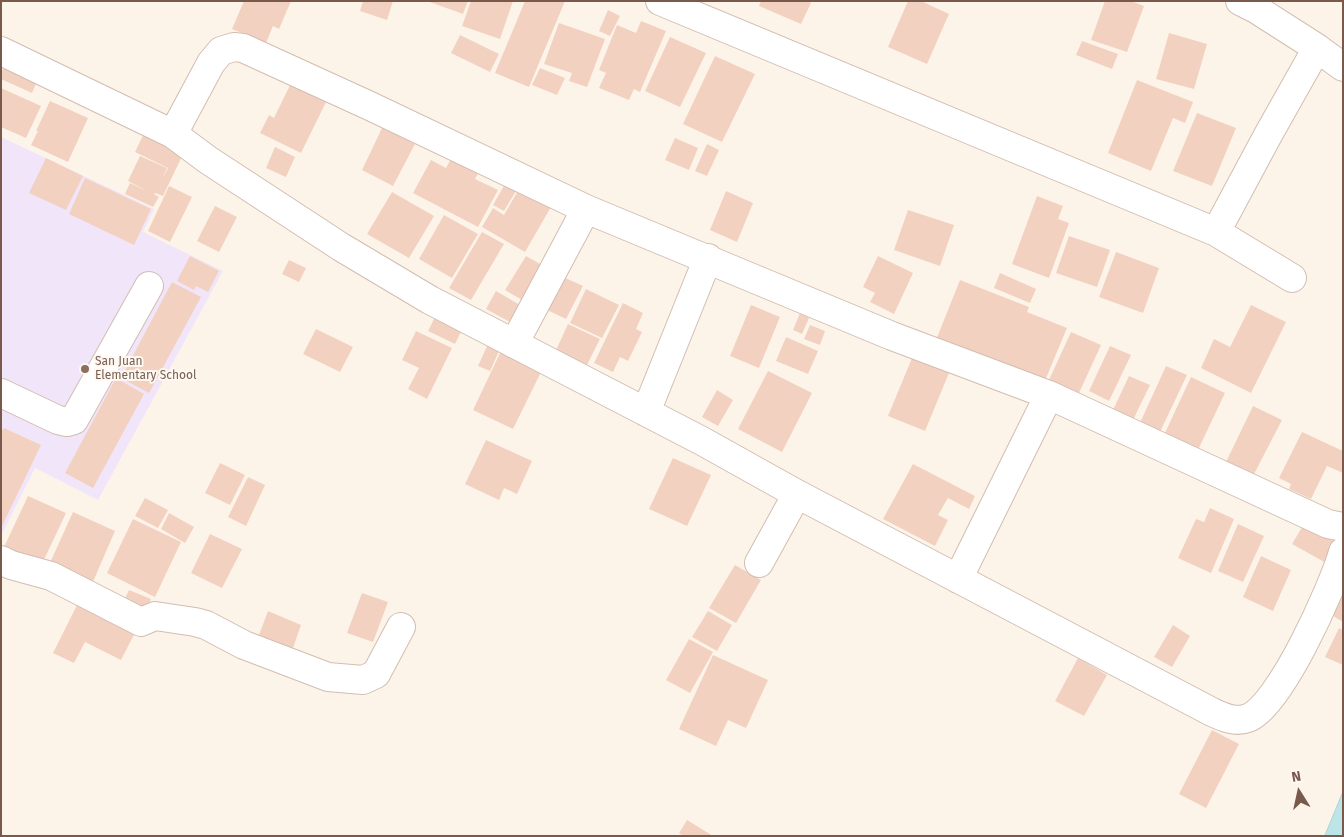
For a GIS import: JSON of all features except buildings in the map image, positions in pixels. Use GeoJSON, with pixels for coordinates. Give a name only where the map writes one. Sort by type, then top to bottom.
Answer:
{"type":"FeatureCollection","features":[{"type":"Feature","properties":{"kind":"street"},"geometry":{"type":"LineString","coordinates":[[660,1],[1216,232],[1292,278]]}},
{"type":"Feature","properties":{"kind":"street"},"geometry":{"type":"LineString","coordinates":[[1240,1],[1318,48],[1343,67]]}},
{"type":"Feature","properties":{"kind":"street"},"geometry":{"type":"LineString","coordinates":[[173,134],[211,63],[221,51],[234,47],[243,48],[586,209],[708,258],[892,336],[1049,395],[1328,524],[1343,527]]}},
{"type":"Feature","properties":{"kind":"street"},"geometry":{"type":"LineString","coordinates":[[1216,232],[1268,135],[1318,48]]}},
{"type":"Feature","properties":{"kind":"street"},"geometry":{"type":"LineString","coordinates":[[1,51],[173,134],[208,160],[341,247],[430,300],[646,412],[797,494],[1212,712],[1231,720],[1246,719],[1257,714],[1278,690],[1313,625],[1338,569],[1343,552]]}},
{"type":"Feature","properties":{"kind":"street"},"geometry":{"type":"LineString","coordinates":[[514,344],[586,209]]}},
{"type":"Feature","properties":{"kind":"street"},"geometry":{"type":"LineString","coordinates":[[646,412],[708,258]]}},
{"type":"Feature","properties":{"kind":"street"},"geometry":{"type":"LineString","coordinates":[[1,393],[58,420],[67,422],[74,420],[149,286]]}},
{"type":"Feature","properties":{"kind":"street"},"geometry":{"type":"LineString","coordinates":[[958,578],[1049,395]]}},
{"type":"Feature","properties":{"kind":"street"},"geometry":{"type":"LineString","coordinates":[[759,563],[797,494]]}},
{"type":"Feature","properties":{"kind":"street"},"geometry":{"type":"LineString","coordinates":[[1,560],[11,565],[52,576],[141,622],[155,616],[206,625],[244,644],[328,676],[363,680],[376,674],[401,627]]}},
{"type":"Feature","properties":{"kind":"shaded area","name":"San Juan Elementary School"},"geometry":{"type":"Polygon","coordinates":[[[1,137],[154,209],[143,232],[223,271],[98,500],[35,468],[1,536],[1,137]]]}},
{"type":"Feature","properties":{"kind":"water"},"geometry":{"type":"Polygon","coordinates":[[[1343,792],[1343,836],[1325,836],[1343,792]]]}},
{"type":"Feature","properties":{"kind":"place","name":"San Juan Elementary School"},"geometry":{"type":"Point","coordinates":[85,369]}}]}
